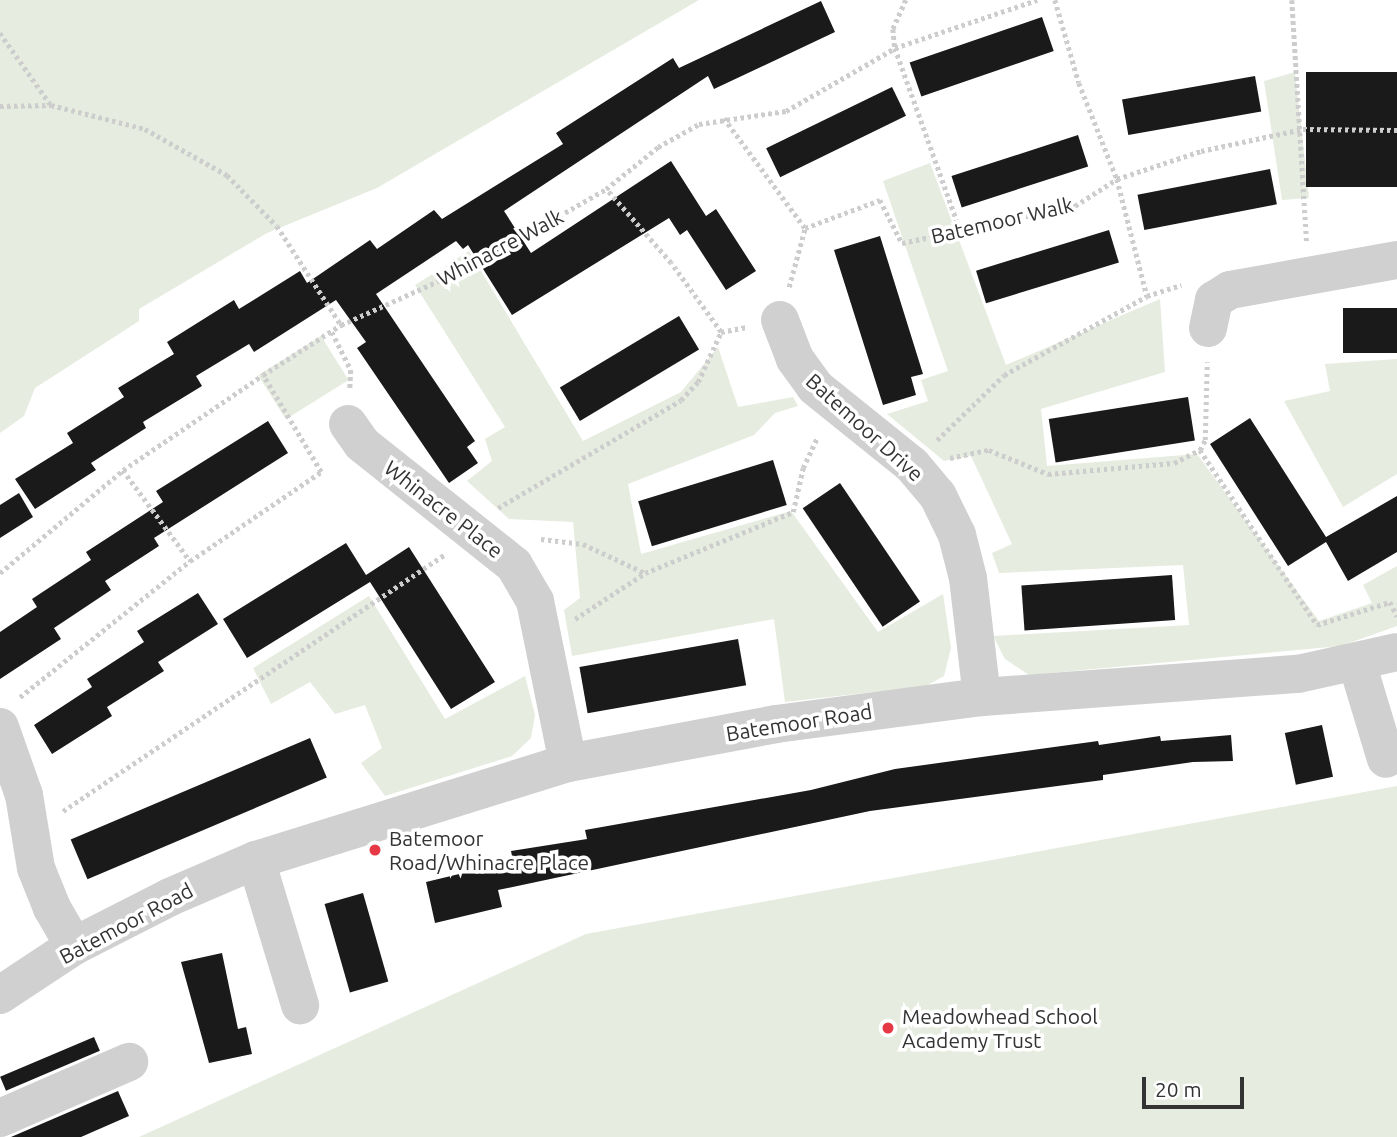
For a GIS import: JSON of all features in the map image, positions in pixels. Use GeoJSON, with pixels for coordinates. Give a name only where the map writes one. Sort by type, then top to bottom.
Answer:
{"type":"FeatureCollection","features":[{"type":"Feature","properties":{"kind":"street"},"geometry":{"type":"LineString","coordinates":[[1211,314],[1230,290],[1397,260]]}},
{"type":"Feature","properties":{"kind":"street","name":"Batemoor Drive"},"geometry":{"type":"LineString","coordinates":[[780,320],[795,359],[815,387],[912,465],[937,496],[957,535],[968,578],[982,697]]}},
{"type":"Feature","properties":{"kind":"street","name":"Whinacre Place"},"geometry":{"type":"LineString","coordinates":[[348,424],[362,443],[403,478],[478,532],[514,565],[535,601],[546,639],[568,763]]}},
{"type":"Feature","properties":{"kind":"street","name":"Batemoor Road"},"geometry":{"type":"LineString","coordinates":[[0,995],[74,946],[170,897],[256,860],[568,763],[776,724],[982,697],[1298,674],[1397,652]]}},
{"type":"Feature","properties":{"kind":"street"},"geometry":{"type":"LineString","coordinates":[[1357,663],[1386,759]]}},
{"type":"Feature","properties":{"kind":"street"},"geometry":{"type":"LineString","coordinates":[[6,715],[24,795],[36,868],[52,908],[74,946]]}},
{"type":"Feature","properties":{"kind":"street"},"geometry":{"type":"LineString","coordinates":[[256,860],[300,1005]]}},
{"type":"Feature","properties":{"kind":"street"},"geometry":{"type":"LineString","coordinates":[[0,1118],[129,1062]]}},
{"type":"Feature","properties":{"kind":"path"},"geometry":{"type":"LineString","coordinates":[[906,0],[893,29],[895,48],[961,232]]}},
{"type":"Feature","properties":{"kind":"path","name":"Whinacre Walk"},"geometry":{"type":"LineString","coordinates":[[0,573],[123,470],[263,375],[341,325],[474,265],[606,189],[658,147],[699,124],[724,118],[786,111],[895,48],[1037,0]]}},
{"type":"Feature","properties":{"kind":"path"},"geometry":{"type":"LineString","coordinates":[[1055,0],[1079,83],[1117,179],[1147,296]]}},
{"type":"Feature","properties":{"kind":"path"},"geometry":{"type":"LineString","coordinates":[[1292,0],[1303,130],[1308,274]]}},
{"type":"Feature","properties":{"kind":"path"},"geometry":{"type":"LineString","coordinates":[[0,33],[51,105]]}},
{"type":"Feature","properties":{"kind":"path"},"geometry":{"type":"LineString","coordinates":[[0,106],[51,105],[145,130],[227,175],[277,226],[341,325]]}},
{"type":"Feature","properties":{"kind":"path"},"geometry":{"type":"LineString","coordinates":[[724,118],[806,228],[780,320]]}},
{"type":"Feature","properties":{"kind":"path","name":"Batemoor Walk"},"geometry":{"type":"LineString","coordinates":[[806,228],[880,200],[902,243],[1074,206],[1117,179],[1201,151],[1303,130],[1397,130]]}},
{"type":"Feature","properties":{"kind":"path"},"geometry":{"type":"LineString","coordinates":[[1194,284],[1211,314],[1205,440],[1200,450],[1174,463],[1048,474],[989,450],[912,465],[1004,375],[1147,296],[1194,284]]}},
{"type":"Feature","properties":{"kind":"path"},"geometry":{"type":"LineString","coordinates":[[6,715],[190,561],[321,472],[263,375]]}},
{"type":"Feature","properties":{"kind":"path"},"geometry":{"type":"LineString","coordinates":[[546,639],[645,573],[793,512],[803,468],[819,434],[841,408]]}},
{"type":"Feature","properties":{"kind":"path"},"geometry":{"type":"LineString","coordinates":[[1200,450],[1317,625],[1390,602],[1397,617]]}},
{"type":"Feature","properties":{"kind":"path"},"geometry":{"type":"LineString","coordinates":[[123,470],[190,561]]}},
{"type":"Feature","properties":{"kind":"path"},"geometry":{"type":"LineString","coordinates":[[478,532],[583,544],[645,573]]}},
{"type":"Feature","properties":{"kind":"shaded area"},"geometry":{"type":"Polygon","coordinates":[[[0,0],[699,0],[377,188],[267,233],[139,309],[139,321],[35,388],[24,416],[0,433],[0,0]]]}},
{"type":"Feature","properties":{"kind":"shaded area"},"geometry":{"type":"Polygon","coordinates":[[[1295,72],[1309,198],[1282,200],[1264,81],[1295,72]]]}},
{"type":"Feature","properties":{"kind":"shaded area"},"geometry":{"type":"Polygon","coordinates":[[[930,163],[1006,365],[1160,299],[1165,372],[1041,409],[1047,466],[1197,454],[1319,621],[1372,603],[1363,585],[1397,566],[1397,626],[1341,646],[1029,675],[1005,659],[993,636],[1189,625],[1183,565],[999,573],[992,553],[1012,544],[971,456],[944,461],[887,414],[928,401],[921,380],[948,371],[883,181],[930,163]]]}},
{"type":"Feature","properties":{"kind":"shaded area"},"geometry":{"type":"Polygon","coordinates":[[[469,251],[583,441],[681,392],[718,347],[738,407],[793,397],[798,406],[775,413],[754,435],[628,484],[641,554],[791,511],[878,632],[943,594],[951,648],[944,676],[926,686],[785,702],[774,619],[572,656],[564,610],[580,598],[573,522],[509,519],[467,481],[492,461],[485,439],[505,427],[415,285],[469,251]]]}},
{"type":"Feature","properties":{"kind":"shaded area"},"geometry":{"type":"Polygon","coordinates":[[[321,336],[349,380],[286,419],[258,375],[321,336]]]}},
{"type":"Feature","properties":{"kind":"shaded area"},"geometry":{"type":"Polygon","coordinates":[[[1397,359],[1397,474],[1343,507],[1284,401],[1330,391],[1325,364],[1397,359]]]}},
{"type":"Feature","properties":{"kind":"shaded area"},"geometry":{"type":"Polygon","coordinates":[[[369,596],[445,719],[525,676],[535,715],[531,738],[512,756],[385,796],[361,763],[382,748],[365,705],[335,714],[310,682],[271,704],[253,668],[369,596]]]}},
{"type":"Feature","properties":{"kind":"shaded area","name":"Meadowhead School Academy Trust"},"geometry":{"type":"Polygon","coordinates":[[[1397,786],[1397,1137],[139,1137],[586,934],[1397,786]]]}},
{"type":"Feature","properties":{"kind":"building"},"geometry":{"type":"Polygon","coordinates":[[[821,1],[835,32],[714,89],[708,76],[504,211],[531,253],[671,161],[706,216],[716,209],[756,271],[726,290],[687,230],[680,235],[669,218],[512,315],[468,245],[463,249],[456,241],[376,294],[475,441],[467,447],[478,463],[449,483],[357,348],[366,342],[336,300],[254,352],[249,344],[196,376],[202,386],[143,422],[146,428],[91,463],[96,470],[35,509],[15,479],[73,443],[67,433],[124,397],[118,388],[174,354],[167,342],[234,300],[239,309],[300,271],[307,283],[370,240],[377,249],[434,210],[442,219],[563,144],[556,133],[673,58],[679,68],[821,1]]]}},
{"type":"Feature","properties":{"kind":"building"},"geometry":{"type":"Polygon","coordinates":[[[1042,17],[1054,51],[921,97],[910,63],[1042,17]]]}},
{"type":"Feature","properties":{"kind":"building"},"geometry":{"type":"Polygon","coordinates":[[[1306,72],[1397,72],[1397,187],[1306,187],[1306,72]]]}},
{"type":"Feature","properties":{"kind":"building"},"geometry":{"type":"Polygon","coordinates":[[[1255,76],[1261,111],[1128,135],[1122,99],[1255,76]]]}},
{"type":"Feature","properties":{"kind":"building"},"geometry":{"type":"Polygon","coordinates":[[[892,87],[906,116],[780,177],[766,148],[892,87]]]}},
{"type":"Feature","properties":{"kind":"building"},"geometry":{"type":"Polygon","coordinates":[[[1078,135],[1088,166],[962,207],[952,176],[1078,135]]]}},
{"type":"Feature","properties":{"kind":"building"},"geometry":{"type":"Polygon","coordinates":[[[1270,169],[1277,204],[1144,230],[1137,195],[1270,169]]]}},
{"type":"Feature","properties":{"kind":"building"},"geometry":{"type":"Polygon","coordinates":[[[1109,230],[1119,263],[986,303],[976,271],[1109,230]]]}},
{"type":"Feature","properties":{"kind":"building"},"geometry":{"type":"Polygon","coordinates":[[[880,236],[923,374],[911,377],[916,395],[883,405],[834,250],[880,236]]]}},
{"type":"Feature","properties":{"kind":"building"},"geometry":{"type":"Polygon","coordinates":[[[1343,308],[1397,308],[1397,353],[1343,353],[1343,308]]]}},
{"type":"Feature","properties":{"kind":"building"},"geometry":{"type":"Polygon","coordinates":[[[679,316],[699,349],[580,421],[560,388],[679,316]]]}},
{"type":"Feature","properties":{"kind":"building"},"geometry":{"type":"Polygon","coordinates":[[[1188,397],[1195,440],[1056,463],[1049,419],[1188,397]]]}},
{"type":"Feature","properties":{"kind":"building"},"geometry":{"type":"Polygon","coordinates":[[[1250,418],[1326,537],[1397,496],[1397,552],[1348,581],[1326,542],[1288,566],[1210,444],[1250,418]]]}},
{"type":"Feature","properties":{"kind":"building"},"geometry":{"type":"Polygon","coordinates":[[[268,421],[288,453],[154,538],[159,546],[105,581],[111,590],[54,628],[61,639],[0,679],[0,632],[37,607],[32,599],[91,560],[86,552],[163,502],[156,491],[268,421]]]}},
{"type":"Feature","properties":{"kind":"building"},"geometry":{"type":"Polygon","coordinates":[[[773,460],[787,505],[652,546],[638,501],[773,460]]]}},
{"type":"Feature","properties":{"kind":"building"},"geometry":{"type":"Polygon","coordinates":[[[840,483],[920,602],[883,627],[803,508],[840,483]]]}},
{"type":"Feature","properties":{"kind":"building"},"geometry":{"type":"Polygon","coordinates":[[[19,493],[33,517],[0,538],[0,505],[19,493]]]}},
{"type":"Feature","properties":{"kind":"building"},"geometry":{"type":"Polygon","coordinates":[[[346,543],[366,575],[409,547],[495,682],[451,709],[370,582],[247,658],[223,619],[346,543]]]}},
{"type":"Feature","properties":{"kind":"building"},"geometry":{"type":"Polygon","coordinates":[[[1172,575],[1175,620],[1025,630],[1021,586],[1172,575]]]}},
{"type":"Feature","properties":{"kind":"building"},"geometry":{"type":"Polygon","coordinates":[[[198,593],[218,624],[158,662],[164,671],[107,707],[112,716],[52,754],[34,725],[92,687],[87,679],[144,642],[137,631],[198,593]]]}},
{"type":"Feature","properties":{"kind":"building"},"geometry":{"type":"Polygon","coordinates":[[[738,639],[746,685],[588,713],[579,667],[738,639]]]}},
{"type":"Feature","properties":{"kind":"building"},"geometry":{"type":"Polygon","coordinates":[[[1322,725],[1333,777],[1296,785],[1285,733],[1322,725]]]}},
{"type":"Feature","properties":{"kind":"building"},"geometry":{"type":"Polygon","coordinates":[[[1231,735],[1233,761],[1193,762],[1103,775],[1103,780],[870,811],[498,890],[502,907],[435,923],[426,882],[513,861],[511,851],[587,839],[585,830],[811,790],[895,769],[1098,741],[1099,745],[1160,736],[1161,741],[1231,735]]]}},
{"type":"Feature","properties":{"kind":"building"},"geometry":{"type":"Polygon","coordinates":[[[310,738],[327,778],[87,879],[71,840],[310,738]]]}},
{"type":"Feature","properties":{"kind":"building"},"geometry":{"type":"Polygon","coordinates":[[[363,893],[388,981],[350,992],[325,904],[363,893]]]}},
{"type":"Feature","properties":{"kind":"building"},"geometry":{"type":"Polygon","coordinates":[[[222,953],[238,1029],[246,1027],[252,1054],[209,1063],[181,962],[222,953]]]}},
{"type":"Feature","properties":{"kind":"building"},"geometry":{"type":"Polygon","coordinates":[[[94,1037],[100,1051],[6,1091],[0,1077],[94,1037]]]}},
{"type":"Feature","properties":{"kind":"building"},"geometry":{"type":"Polygon","coordinates":[[[118,1091],[129,1116],[81,1137],[11,1137],[118,1091]]]}},
{"type":"Feature","properties":{"kind":"place","name":"Batemoor Road/Whinacre Place"},"geometry":{"type":"Point","coordinates":[375,850]}},
{"type":"Feature","properties":{"kind":"place","name":"Meadowhead School Academy Trust"},"geometry":{"type":"Point","coordinates":[888,1028]}}]}
